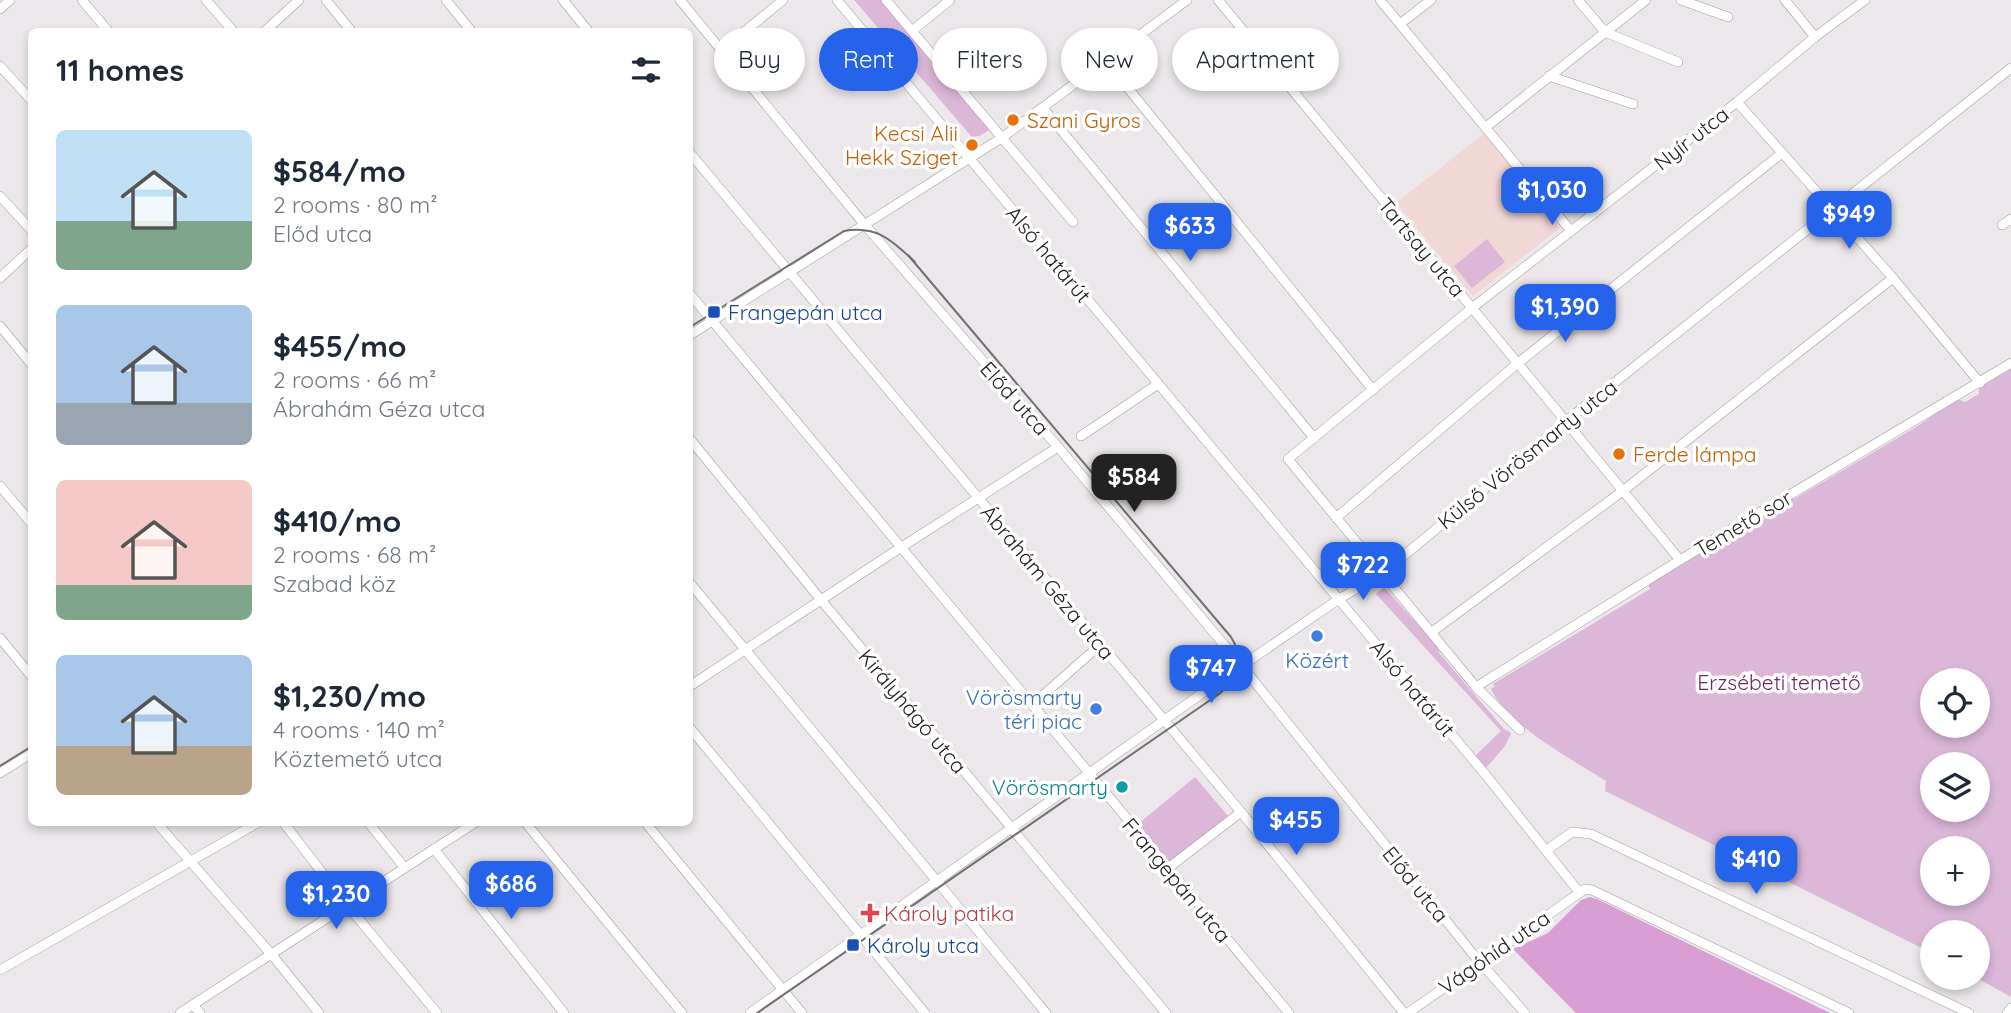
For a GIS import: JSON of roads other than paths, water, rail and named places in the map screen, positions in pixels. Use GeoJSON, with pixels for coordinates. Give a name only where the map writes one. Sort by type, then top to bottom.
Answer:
{"type":"FeatureCollection","features":[{"type":"Feature","properties":{"kind":"street"},"geometry":{"type":"LineString","coordinates":[[0,9],[10,0]]}},
{"type":"Feature","properties":{"kind":"street"},"geometry":{"type":"LineString","coordinates":[[82,0],[106,28]]}},
{"type":"Feature","properties":{"kind":"street"},"geometry":{"type":"LineString","coordinates":[[206,0],[230,28]]}},
{"type":"Feature","properties":{"kind":"street"},"geometry":{"type":"LineString","coordinates":[[268,28],[299,0]]}},
{"type":"Feature","properties":{"kind":"street"},"geometry":{"type":"LineString","coordinates":[[326,0],[349,28]]}},
{"type":"Feature","properties":{"kind":"street"},"geometry":{"type":"LineString","coordinates":[[446,0],[469,28]]}},
{"type":"Feature","properties":{"kind":"street"},"geometry":{"type":"LineString","coordinates":[[563,0],[586,28]]}},
{"type":"Feature","properties":{"kind":"street","name":"Előd utca"},"geometry":{"type":"LineString","coordinates":[[680,0],[714,40]]}},
{"type":"Feature","properties":{"kind":"street"},"geometry":{"type":"LineString","coordinates":[[749,28],[783,0]]}},
{"type":"Feature","properties":{"kind":"street","name":"Alsó határút"},"geometry":{"type":"LineString","coordinates":[[837,0],[1339,599],[1579,891]]}},
{"type":"Feature","properties":{"kind":"street","name":"Alsó határút"},"geometry":{"type":"LineString","coordinates":[[886,0],[909,28]]}},
{"type":"Feature","properties":{"kind":"street"},"geometry":{"type":"LineString","coordinates":[[916,28],[950,0]]}},
{"type":"Feature","properties":{"kind":"street"},"geometry":{"type":"LineString","coordinates":[[1149,28],[1187,0]]}},
{"type":"Feature","properties":{"kind":"street","name":"Tartsay utca"},"geometry":{"type":"LineString","coordinates":[[1218,0],[1680,560]]}},
{"type":"Feature","properties":{"kind":"street"},"geometry":{"type":"LineString","coordinates":[[1380,0],[1571,231]]}},
{"type":"Feature","properties":{"kind":"street"},"geometry":{"type":"LineString","coordinates":[[1400,24],[1431,0]]}},
{"type":"Feature","properties":{"kind":"street"},"geometry":{"type":"LineString","coordinates":[[1578,0],[1605,32],[1678,62]]}},
{"type":"Feature","properties":{"kind":"street"},"geometry":{"type":"LineString","coordinates":[[1486,127],[1646,0]]}},
{"type":"Feature","properties":{"kind":"street"},"geometry":{"type":"LineString","coordinates":[[1681,0],[1728,17]]}},
{"type":"Feature","properties":{"kind":"street"},"geometry":{"type":"LineString","coordinates":[[1785,0],[1815,37]]}},
{"type":"Feature","properties":{"kind":"street","name":"Nyír utca"},"geometry":{"type":"LineString","coordinates":[[1336,518],[1288,459],[1472,308],[1865,0]]}},
{"type":"Feature","properties":{"kind":"street","name":"Alsó határút"},"geometry":{"type":"LineString","coordinates":[[918,38],[1073,222]]}},
{"type":"Feature","properties":{"kind":"street"},"geometry":{"type":"LineString","coordinates":[[0,66],[28,97]]}},
{"type":"Feature","properties":{"kind":"street","name":"Külső Vörösmarty utca"},"geometry":{"type":"LineString","coordinates":[[750,1013],[1242,666],[1339,599],[1383,573],[1566,421],[2011,68]]}},
{"type":"Feature","properties":{"kind":"street"},"geometry":{"type":"LineString","coordinates":[[1549,76],[1633,104]]}},
{"type":"Feature","properties":{"kind":"street","name":"Előd utca"},"geometry":{"type":"LineString","coordinates":[[755,91],[864,224],[1058,447],[1242,666],[1480,962],[1525,1013]]}},
{"type":"Feature","properties":{"kind":"street"},"geometry":{"type":"LineString","coordinates":[[693,333],[1001,138],[1065,91]]}},
{"type":"Feature","properties":{"kind":"street"},"geometry":{"type":"LineString","coordinates":[[1129,91],[1373,390]]}},
{"type":"Feature","properties":{"kind":"street"},"geometry":{"type":"LineString","coordinates":[[1737,102],[1893,278],[1980,383]]}},
{"type":"Feature","properties":{"kind":"street"},"geometry":{"type":"LineString","coordinates":[[1043,108],[1314,438]]}},
{"type":"Feature","properties":{"kind":"street"},"geometry":{"type":"LineString","coordinates":[[1520,730],[1476,687],[1336,518],[1518,363],[1782,153]]}},
{"type":"Feature","properties":{"kind":"street","name":"Ábrahám Géza utca"},"geometry":{"type":"LineString","coordinates":[[693,157],[1406,1013]]}},
{"type":"Feature","properties":{"kind":"street"},"geometry":{"type":"LineString","coordinates":[[0,195],[28,226]]}},
{"type":"Feature","properties":{"kind":"street"},"geometry":{"type":"LineString","coordinates":[[2002,225],[2011,219]]}},
{"type":"Feature","properties":{"kind":"street"},"geometry":{"type":"LineString","coordinates":[[0,278],[28,252]]}},
{"type":"Feature","properties":{"kind":"street"},"geometry":{"type":"LineString","coordinates":[[1432,632],[1624,490],[1893,278]]}},
{"type":"Feature","properties":{"kind":"street","name":"Frangepán utca"},"geometry":{"type":"LineString","coordinates":[[693,299],[1289,1013]]}},
{"type":"Feature","properties":{"kind":"street"},"geometry":{"type":"LineString","coordinates":[[0,326],[28,360]]}},
{"type":"Feature","properties":{"kind":"street","name":"Temető sor"},"geometry":{"type":"LineString","coordinates":[[1476,687],[1680,560],[2011,363]]}},
{"type":"Feature","properties":{"kind":"street"},"geometry":{"type":"LineString","coordinates":[[1080,436],[1158,384]]}},
{"type":"Feature","properties":{"kind":"street","name":"Királyhágó utca"},"geometry":{"type":"LineString","coordinates":[[693,443],[1166,1013]]}},
{"type":"Feature","properties":{"kind":"street"},"geometry":{"type":"LineString","coordinates":[[693,684],[1058,447]]}},
{"type":"Feature","properties":{"kind":"street"},"geometry":{"type":"LineString","coordinates":[[0,486],[28,519]]}},
{"type":"Feature","properties":{"kind":"street"},"geometry":{"type":"LineString","coordinates":[[693,587],[1046,1013]]}},
{"type":"Feature","properties":{"kind":"street"},"geometry":{"type":"LineString","coordinates":[[0,638],[28,672]]}},
{"type":"Feature","properties":{"kind":"street"},"geometry":{"type":"LineString","coordinates":[[1032,705],[1101,644]]}},
{"type":"Feature","properties":{"kind":"street"},"geometry":{"type":"LineString","coordinates":[[693,732],[925,1013]]}},
{"type":"Feature","properties":{"kind":"street"},"geometry":{"type":"LineString","coordinates":[[0,772],[28,755]]}},
{"type":"Feature","properties":{"kind":"street"},"geometry":{"type":"LineString","coordinates":[[1167,869],[1241,812]]}},
{"type":"Feature","properties":{"kind":"street"},"geometry":{"type":"LineString","coordinates":[[160,826],[319,1013]]}},
{"type":"Feature","properties":{"kind":"street"},"geometry":{"type":"LineString","coordinates":[[0,970],[252,826]]}},
{"type":"Feature","properties":{"kind":"street"},"geometry":{"type":"LineString","coordinates":[[286,826],[437,1013]]}},
{"type":"Feature","properties":{"kind":"street"},"geometry":{"type":"LineString","coordinates":[[371,826],[404,867]]}},
{"type":"Feature","properties":{"kind":"street"},"geometry":{"type":"LineString","coordinates":[[180,1013],[470,826]]}},
{"type":"Feature","properties":{"kind":"street"},"geometry":{"type":"LineString","coordinates":[[528,826],[682,1013]]}},
{"type":"Feature","properties":{"kind":"street"},"geometry":{"type":"LineString","coordinates":[[648,826],[802,1013]]}},
{"type":"Feature","properties":{"kind":"street"},"geometry":{"type":"LineString","coordinates":[[1547,850],[1572,832],[1591,834],[1969,1013]]}},
{"type":"Feature","properties":{"kind":"street"},"geometry":{"type":"LineString","coordinates":[[434,849],[565,1013]]}},
{"type":"Feature","properties":{"kind":"street"},"geometry":{"type":"LineString","coordinates":[[1579,891],[1592,890],[1849,1013]]}},
{"type":"Feature","properties":{"kind":"street","name":"Vágóhíd utca"},"geometry":{"type":"LineString","coordinates":[[1406,1013],[1579,891]]}},
{"type":"Feature","properties":{"kind":"street"},"geometry":{"type":"LineString","coordinates":[[193,1004],[201,1013]]}},
{"type":"Feature","properties":{"kind":"street"},"geometry":{"type":"LineString","coordinates":[[2007,1013],[2011,1008]]}},
{"type":"Feature","properties":{"kind":"tram line"},"geometry":{"type":"LineString","coordinates":[[693,325],[844,231],[866,230],[884,236],[915,262]]}},
{"type":"Feature","properties":{"kind":"tram line"},"geometry":{"type":"LineString","coordinates":[[757,1013],[1219,694],[1231,682],[1237,668],[1237,652],[1231,637],[908,255]]}},
{"type":"Feature","properties":{"kind":"tram line"},"geometry":{"type":"LineString","coordinates":[[0,766],[28,748]]}},
{"type":"Feature","properties":{"kind":"place","name":"Szani Gyros"},"geometry":{"type":"Point","coordinates":[1013,120]}},
{"type":"Feature","properties":{"kind":"place","name":"Kecsi Alii Hekk Sziget"},"geometry":{"type":"Point","coordinates":[972,145]}},
{"type":"Feature","properties":{"kind":"place","name":"Frangepán utca"},"geometry":{"type":"Point","coordinates":[714,312]}},
{"type":"Feature","properties":{"kind":"place","name":"Ferde lámpa"},"geometry":{"type":"Point","coordinates":[1619,454]}},
{"type":"Feature","properties":{"kind":"place","name":"Közért"},"geometry":{"type":"Point","coordinates":[1317,636]}},
{"type":"Feature","properties":{"kind":"place","name":"Vörösmarty téri piac"},"geometry":{"type":"Point","coordinates":[1096,709]}},
{"type":"Feature","properties":{"kind":"place","name":"Vörösmarty"},"geometry":{"type":"Point","coordinates":[1122,787]}},
{"type":"Feature","properties":{"kind":"place","name":"Károly patika"},"geometry":{"type":"Point","coordinates":[870,913]}},
{"type":"Feature","properties":{"kind":"place","name":"Károly utca"},"geometry":{"type":"Point","coordinates":[853,945]}},
{"type":"Feature","properties":{"kind":"park label","name":"Erzsébeti temető"},"geometry":{"type":"Point","coordinates":[1779,682]}}]}
